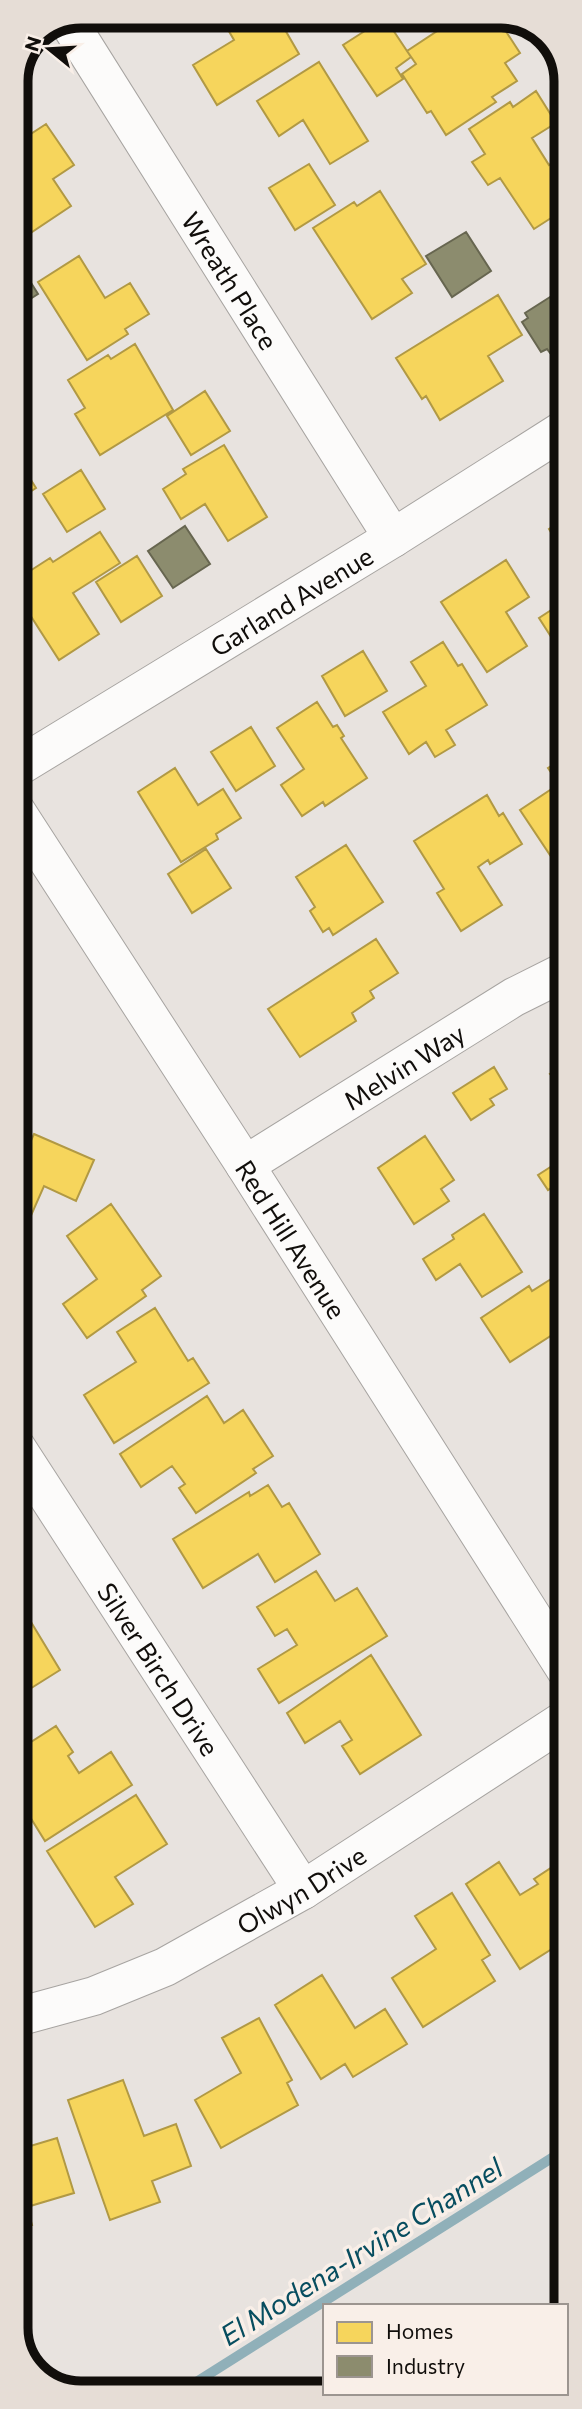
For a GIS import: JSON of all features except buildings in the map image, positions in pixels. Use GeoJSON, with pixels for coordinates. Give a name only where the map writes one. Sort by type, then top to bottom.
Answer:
{"type":"FeatureCollection","features":[{"type":"Feature","properties":{"kind":"street","name":"Wreath Place"},"geometry":{"type":"LineString","coordinates":[[73,29],[393,538]]}},
{"type":"Feature","properties":{"kind":"street","name":"Garland Avenue"},"geometry":{"type":"LineString","coordinates":[[28,761],[393,538],[554,436]]}},
{"type":"Feature","properties":{"kind":"street","name":"Red Hill Avenue"},"geometry":{"type":"LineString","coordinates":[[28,830],[554,1651]]}},
{"type":"Feature","properties":{"kind":"street","name":"Melvin Way"},"geometry":{"type":"LineString","coordinates":[[245,1166],[514,997],[554,977]]}},
{"type":"Feature","properties":{"kind":"street","name":"Silver Birch Drive"},"geometry":{"type":"LineString","coordinates":[[28,1466],[303,1890]]}},
{"type":"Feature","properties":{"kind":"street","name":"Olwyn Drive"},"geometry":{"type":"LineString","coordinates":[[28,2014],[94,1996],[165,1967],[303,1890],[554,1727]]}},
{"type":"Feature","properties":{"kind":"waterway","name":"El Modena-Irvine Channel"},"geometry":{"type":"LineString","coordinates":[[198,2381],[554,2157]]}}]}
